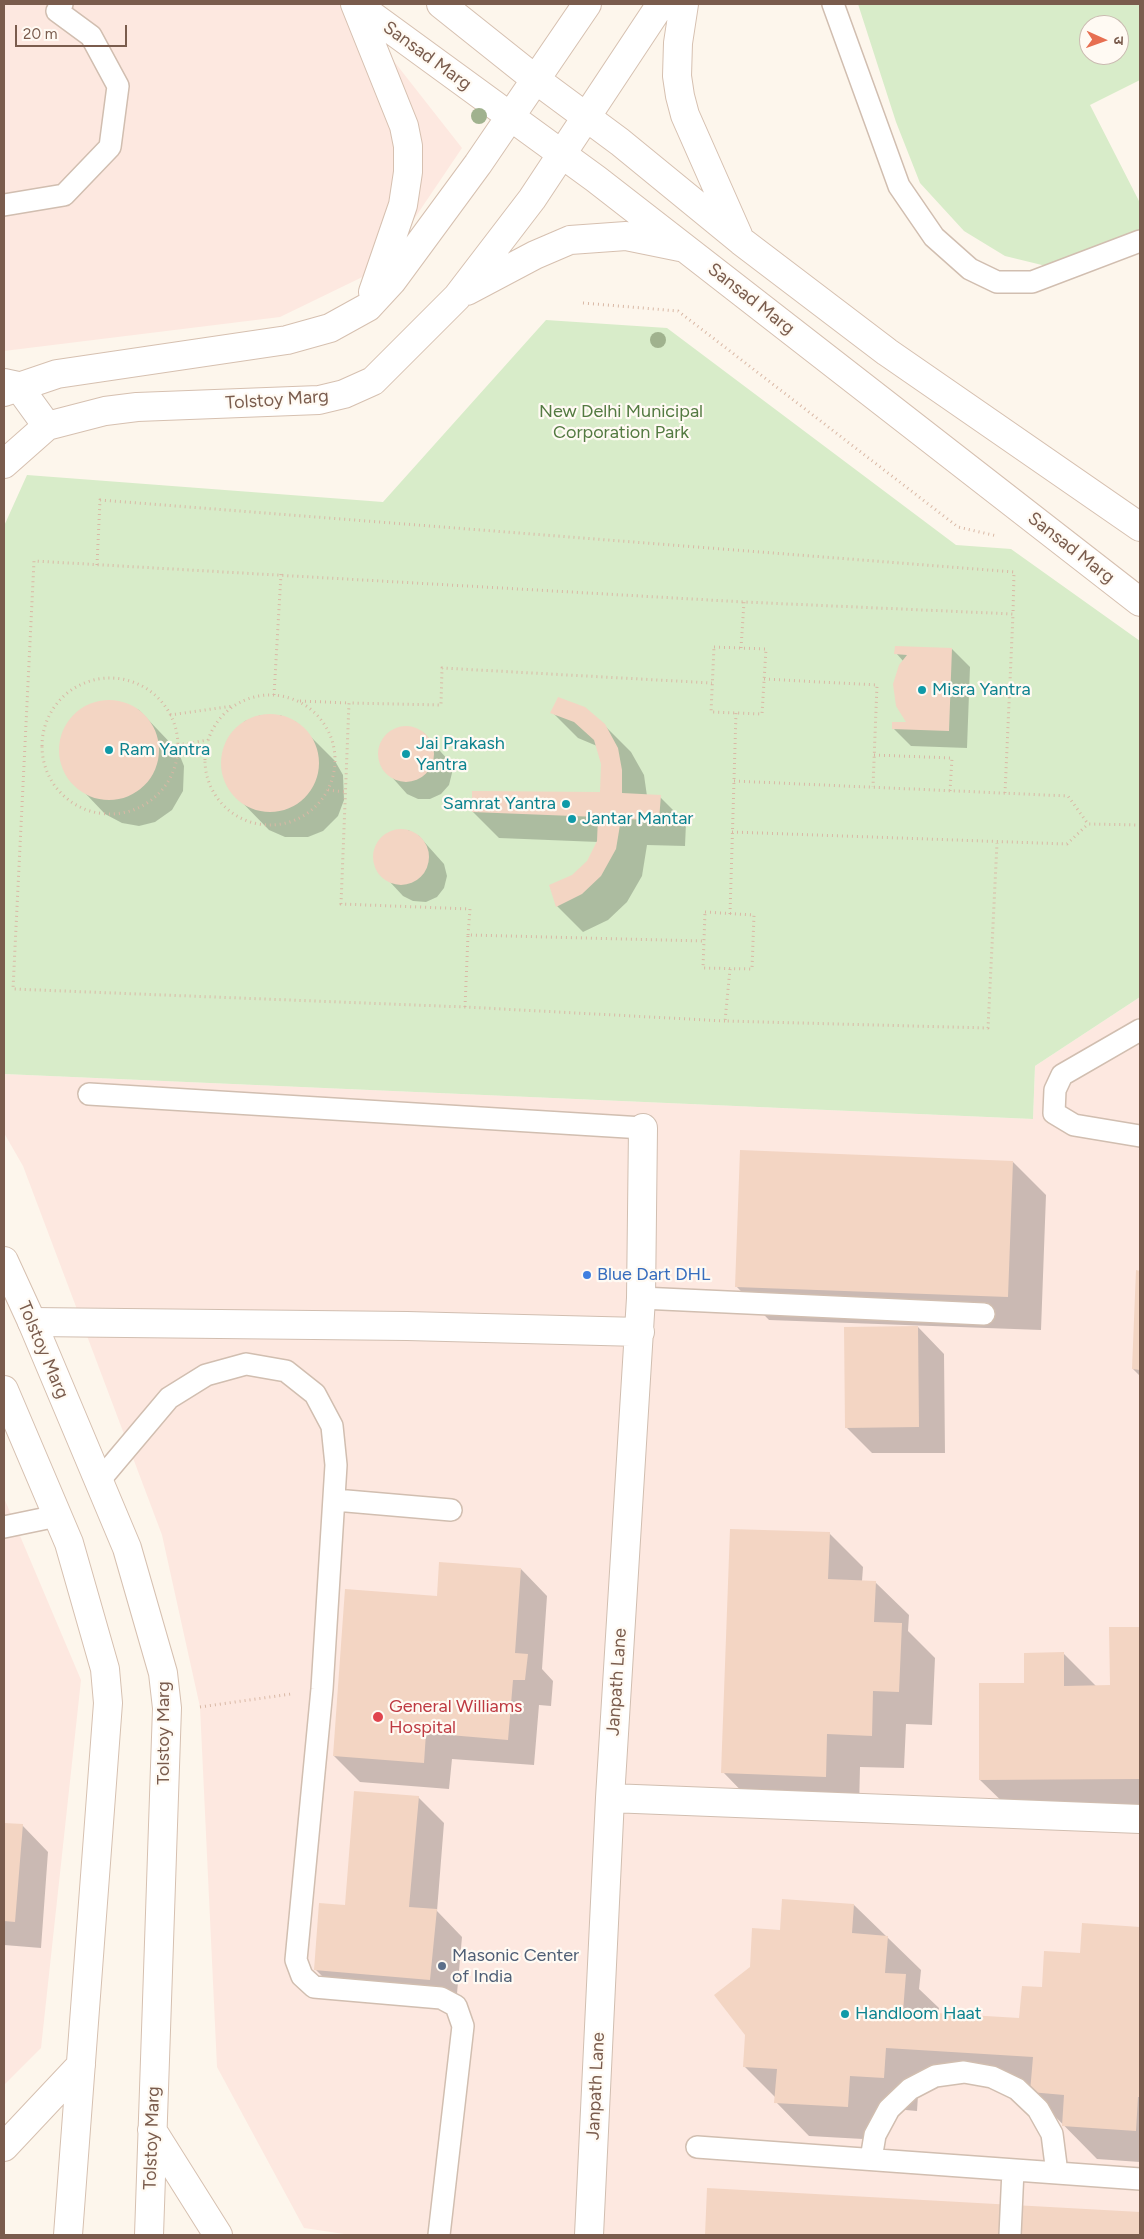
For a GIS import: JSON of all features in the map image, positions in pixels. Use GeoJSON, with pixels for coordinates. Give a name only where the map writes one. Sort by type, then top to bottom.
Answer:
{"type":"FeatureCollection","features":[{"type":"Feature","properties":{"kind":"main road","name":"Sansad Marg"},"geometry":{"type":"LineString","coordinates":[[355,4],[562,155],[684,247],[1140,602]]}},
{"type":"Feature","properties":{"kind":"main road"},"geometry":{"type":"LineString","coordinates":[[355,4],[404,126],[408,146],[408,172],[403,205],[368,308]]}},
{"type":"Feature","properties":{"kind":"main road"},"geometry":{"type":"LineString","coordinates":[[441,4],[535,79],[586,116],[741,241],[887,352],[1140,527]]}},
{"type":"Feature","properties":{"kind":"main road"},"geometry":{"type":"LineString","coordinates":[[47,426],[8,387],[56,374],[287,340],[330,328],[368,308],[397,273],[478,164],[587,4]]}},
{"type":"Feature","properties":{"kind":"main road","name":"Tolstoy Marg"},"geometry":{"type":"LineString","coordinates":[[4,464],[47,426],[105,411],[137,407],[318,400],[344,394],[373,380],[457,297],[532,199],[661,4]]}},
{"type":"Feature","properties":{"kind":"main road"},"geometry":{"type":"LineString","coordinates":[[684,4],[678,43],[677,76],[680,96],[685,115],[741,241]]}},
{"type":"Feature","properties":{"kind":"main road"},"geometry":{"type":"LineString","coordinates":[[457,297],[534,255],[570,240],[626,236],[684,247]]}},
{"type":"Feature","properties":{"kind":"main road","name":"Janpath Lane"},"geometry":{"type":"LineString","coordinates":[[589,2235],[610,1798],[642,1298],[643,1128]]}},
{"type":"Feature","properties":{"kind":"main road","name":"Tolstoy Marg"},"geometry":{"type":"LineString","coordinates":[[4,1261],[32,1322],[127,1548],[163,1673],[167,1708],[149,2235]]}},
{"type":"Feature","properties":{"kind":"main road"},"geometry":{"type":"LineString","coordinates":[[32,1322],[417,1326],[640,1332]]}},
{"type":"Feature","properties":{"kind":"main road"},"geometry":{"type":"LineString","coordinates":[[4,1390],[69,1543],[105,1669],[108,1703],[68,2235]]}},
{"type":"Feature","properties":{"kind":"main road"},"geometry":{"type":"LineString","coordinates":[[610,1798],[1140,1819]]}},
{"type":"Feature","properties":{"kind":"main road"},"geometry":{"type":"LineString","coordinates":[[4,2147],[81,2065]]}},
{"type":"Feature","properties":{"kind":"main road"},"geometry":{"type":"LineString","coordinates":[[152,2130],[218,2235]]}},
{"type":"Feature","properties":{"kind":"lane"},"geometry":{"type":"LineString","coordinates":[[4,205],[64,195],[110,147],[118,86],[92,36],[57,10],[62,4]]}},
{"type":"Feature","properties":{"kind":"lane"},"geometry":{"type":"LineString","coordinates":[[833,4],[899,186],[934,237],[970,269],[997,282],[1032,282],[1140,241]]}},
{"type":"Feature","properties":{"kind":"lane"},"geometry":{"type":"LineString","coordinates":[[1140,1030],[1062,1075],[1055,1090],[1054,1113],[1074,1125],[1140,1136]]}},
{"type":"Feature","properties":{"kind":"lane"},"geometry":{"type":"LineString","coordinates":[[89,1094],[643,1128]]}},
{"type":"Feature","properties":{"kind":"lane"},"geometry":{"type":"LineString","coordinates":[[642,1298],[984,1314]]}},
{"type":"Feature","properties":{"kind":"lane"},"geometry":{"type":"LineString","coordinates":[[99,1481],[169,1398],[206,1375],[246,1364],[286,1371],[315,1394],[332,1426],[336,1465],[322,1689],[296,1960],[302,1976],[314,1987],[441,1998],[456,2006],[463,2026],[439,2235]]}},
{"type":"Feature","properties":{"kind":"lane"},"geometry":{"type":"LineString","coordinates":[[334,1500],[451,1510]]}},
{"type":"Feature","properties":{"kind":"lane"},"geometry":{"type":"LineString","coordinates":[[4,1527],[57,1516]]}},
{"type":"Feature","properties":{"kind":"lane"},"geometry":{"type":"LineString","coordinates":[[871,2159],[874,2135],[889,2108],[910,2089],[935,2076],[964,2072],[992,2077],[1017,2089],[1038,2109],[1052,2134],[1057,2173]]}},
{"type":"Feature","properties":{"kind":"lane"},"geometry":{"type":"LineString","coordinates":[[697,2147],[1140,2179]]}},
{"type":"Feature","properties":{"kind":"lane"},"geometry":{"type":"LineString","coordinates":[[1010,2235],[1013,2170]]}},
{"type":"Feature","properties":{"kind":"path"},"geometry":{"type":"LineString","coordinates":[[583,303],[678,311],[958,528],[1003,537]]}},
{"type":"Feature","properties":{"kind":"path"},"geometry":{"type":"LineString","coordinates":[[97,565],[100,500],[1014,572],[1005,793]]}},
{"type":"Feature","properties":{"kind":"path"},"geometry":{"type":"LineString","coordinates":[[997,843],[988,1028],[725,1021],[465,1007],[13,989],[34,562],[280,574],[744,602],[1013,614]]}},
{"type":"Feature","properties":{"kind":"path"},"geometry":{"type":"LineString","coordinates":[[274,695],[280,574]]}},
{"type":"Feature","properties":{"kind":"path"},"geometry":{"type":"LineString","coordinates":[[741,648],[744,602]]}},
{"type":"Feature","properties":{"kind":"path"},"geometry":{"type":"LineString","coordinates":[[714,646],[766,649],[764,679],[762,714],[711,712],[714,646]]}},
{"type":"Feature","properties":{"kind":"path"},"geometry":{"type":"LineString","coordinates":[[170,715],[234,705],[254,696],[274,695],[299,701],[441,706],[442,668],[712,683]]}},
{"type":"Feature","properties":{"kind":"path"},"geometry":{"type":"LineString","coordinates":[[104,678],[127,680],[138,684],[156,696],[170,715],[175,726],[178,745],[173,772],[161,791],[144,806],[122,814],[99,814],[77,806],[66,799],[55,786],[47,772],[44,761],[43,735],[50,715],[62,698],[81,684],[104,678]]}},
{"type":"Feature","properties":{"kind":"path"},"geometry":{"type":"LineString","coordinates":[[764,679],[877,685],[873,787]]}},
{"type":"Feature","properties":{"kind":"path"},"geometry":{"type":"LineString","coordinates":[[234,705],[218,721],[208,740],[205,765],[210,787],[224,806],[242,819],[260,825],[286,824],[311,811],[323,799],[328,790],[335,767],[334,744],[325,724],[318,714],[299,701]]}},
{"type":"Feature","properties":{"kind":"path"},"geometry":{"type":"LineString","coordinates":[[349,703],[341,904],[470,909],[465,1007]]}},
{"type":"Feature","properties":{"kind":"path"},"geometry":{"type":"LineString","coordinates":[[730,914],[736,713]]}},
{"type":"Feature","properties":{"kind":"path"},"geometry":{"type":"LineString","coordinates":[[178,745],[208,740]]}},
{"type":"Feature","properties":{"kind":"path"},"geometry":{"type":"LineString","coordinates":[[874,755],[952,758],[950,791]]}},
{"type":"Feature","properties":{"kind":"path"},"geometry":{"type":"LineString","coordinates":[[734,781],[1068,796],[1088,824]]}},
{"type":"Feature","properties":{"kind":"path"},"geometry":{"type":"LineString","coordinates":[[328,790],[345,792]]}},
{"type":"Feature","properties":{"kind":"path"},"geometry":{"type":"LineString","coordinates":[[732,832],[997,843],[1067,844],[1088,824],[1140,825]]}},
{"type":"Feature","properties":{"kind":"path"},"geometry":{"type":"LineString","coordinates":[[705,912],[730,914],[754,915],[752,969],[703,968],[705,912]]}},
{"type":"Feature","properties":{"kind":"path"},"geometry":{"type":"LineString","coordinates":[[468,935],[704,941]]}},
{"type":"Feature","properties":{"kind":"path"},"geometry":{"type":"LineString","coordinates":[[725,1021],[730,968]]}},
{"type":"Feature","properties":{"kind":"path"},"geometry":{"type":"LineString","coordinates":[[200,1707],[322,1689]]}},
{"type":"Feature","properties":{"kind":"shaded area"},"geometry":{"type":"Polygon","coordinates":[[[4,4],[349,4],[462,148],[381,268],[280,317],[4,351],[4,4]]]}},
{"type":"Feature","properties":{"kind":"shaded area"},"geometry":{"type":"Polygon","coordinates":[[[1140,997],[1140,2235],[351,2235],[304,2228],[217,2067],[200,1707],[162,1535],[23,1166],[4,1133],[4,1074],[1033,1119],[1035,1066],[1140,997]]]}},
{"type":"Feature","properties":{"kind":"shaded area"},"geometry":{"type":"Polygon","coordinates":[[[4,1498],[81,1680],[41,2048],[4,2085],[4,1498]]]}},
{"type":"Feature","properties":{"kind":"green space"},"geometry":{"type":"Polygon","coordinates":[[[858,4],[1140,4],[1140,80],[1090,105],[1140,203],[1140,233],[1046,266],[1005,256],[964,231],[920,183],[896,122],[858,4]]]}},
{"type":"Feature","properties":{"kind":"green space","name":"Jantar Mantar"},"geometry":{"type":"Polygon","coordinates":[[[546,320],[667,328],[956,545],[1011,549],[1140,641],[1140,997],[1035,1066],[1033,1119],[4,1074],[4,526],[27,475],[383,502],[546,320]]]}},
{"type":"Feature","properties":{"kind":"building","name":"Misra Yantra"},"geometry":{"type":"Polygon","coordinates":[[[895,646],[952,648],[949,731],[892,729],[892,722],[906,722],[896,706],[893,684],[899,665],[907,655],[894,654],[895,646]]]}},
{"type":"Feature","properties":{"kind":"building","name":"Samrat Yantra"},"geometry":{"type":"Polygon","coordinates":[[[558,697],[585,707],[605,724],[618,748],[622,770],[622,793],[661,795],[659,820],[621,819],[616,849],[601,876],[582,894],[556,907],[549,885],[572,875],[587,861],[597,841],[598,817],[472,812],[472,791],[600,792],[601,764],[594,740],[574,722],[550,713],[558,697]]]}},
{"type":"Feature","properties":{"kind":"building","name":"Ram Yantra"},"geometry":{"type":"Polygon","coordinates":[[[109,700],[119,701],[137,708],[151,722],[158,740],[158,760],[151,778],[137,792],[119,799],[109,800],[99,799],[81,792],[67,778],[60,760],[59,750],[60,740],[67,722],[81,708],[99,701],[109,700]]]}},
{"type":"Feature","properties":{"kind":"building","name":"Ram Yantra"},"geometry":{"type":"Polygon","coordinates":[[[270,714],[289,718],[305,728],[315,744],[319,763],[315,782],[305,798],[289,808],[270,812],[251,808],[235,798],[225,782],[221,763],[225,744],[235,728],[251,718],[270,714]]]}},
{"type":"Feature","properties":{"kind":"building","name":"Jai Prakash Yantra"},"geometry":{"type":"Polygon","coordinates":[[[406,726],[417,728],[426,734],[432,743],[434,754],[432,765],[426,774],[417,780],[406,782],[395,780],[386,774],[380,765],[378,754],[380,743],[386,734],[395,728],[406,726]]]}},
{"type":"Feature","properties":{"kind":"building"},"geometry":{"type":"Polygon","coordinates":[[[401,829],[412,831],[421,837],[427,846],[429,857],[427,868],[421,877],[412,883],[401,885],[390,883],[381,877],[375,868],[373,857],[375,846],[381,837],[390,831],[401,829]]]}},
{"type":"Feature","properties":{"kind":"building"},"geometry":{"type":"Polygon","coordinates":[[[740,1150],[1013,1161],[1008,1297],[735,1287],[740,1150]]]}},
{"type":"Feature","properties":{"kind":"building"},"geometry":{"type":"Polygon","coordinates":[[[1136,1270],[1140,1271],[1140,1370],[1132,1369],[1136,1270]]]}},
{"type":"Feature","properties":{"kind":"building"},"geometry":{"type":"Polygon","coordinates":[[[918,1326],[919,1427],[845,1428],[844,1327],[918,1326]]]}},
{"type":"Feature","properties":{"kind":"building"},"geometry":{"type":"Polygon","coordinates":[[[730,1529],[830,1532],[828,1579],[876,1581],[874,1622],[902,1623],[899,1692],[873,1691],[872,1736],[827,1734],[826,1777],[721,1773],[730,1529]]]}},
{"type":"Feature","properties":{"kind":"building"},"geometry":{"type":"Polygon","coordinates":[[[439,1562],[521,1568],[515,1653],[528,1654],[525,1680],[513,1680],[508,1740],[426,1733],[424,1763],[333,1756],[345,1589],[437,1596],[439,1562]]]}},
{"type":"Feature","properties":{"kind":"building"},"geometry":{"type":"Polygon","coordinates":[[[1109,1627],[1140,1627],[1140,1779],[979,1780],[979,1683],[1024,1683],[1024,1653],[1064,1652],[1064,1686],[1110,1685],[1109,1627]]]}},
{"type":"Feature","properties":{"kind":"building"},"geometry":{"type":"Polygon","coordinates":[[[354,1791],[419,1796],[409,1907],[437,1909],[430,1980],[314,1970],[319,1903],[345,1905],[354,1791]]]}},
{"type":"Feature","properties":{"kind":"building"},"geometry":{"type":"Polygon","coordinates":[[[4,1823],[23,1824],[15,1922],[4,1921],[4,1823]]]}},
{"type":"Feature","properties":{"kind":"building","name":"Handloom Haat"},"geometry":{"type":"Polygon","coordinates":[[[782,1899],[854,1904],[852,1933],[888,1936],[885,1973],[906,1974],[903,2011],[1019,2018],[1022,1986],[1042,1987],[1044,1951],[1080,1953],[1082,1923],[1140,1927],[1140,2097],[1138,2097],[1136,2131],[1062,2126],[1064,2095],[1030,2092],[1033,2057],[886,2048],[884,2078],[850,2076],[848,2107],[774,2103],[777,2069],[743,2067],[745,2035],[714,1995],[750,1967],[752,1928],[780,1930],[782,1899]]]}},
{"type":"Feature","properties":{"kind":"building"},"geometry":{"type":"Polygon","coordinates":[[[707,2188],[1140,2212],[1140,2235],[705,2235],[707,2188]]]}},
{"type":"Feature","properties":{"kind":"place","name":"Misra Yantra"},"geometry":{"type":"Point","coordinates":[922,690]}},
{"type":"Feature","properties":{"kind":"place","name":"Ram Yantra"},"geometry":{"type":"Point","coordinates":[109,750]}},
{"type":"Feature","properties":{"kind":"place","name":"Jai Prakash Yantra"},"geometry":{"type":"Point","coordinates":[406,754]}},
{"type":"Feature","properties":{"kind":"place","name":"Samrat Yantra"},"geometry":{"type":"Point","coordinates":[566,804]}},
{"type":"Feature","properties":{"kind":"place","name":"Jantar Mantar"},"geometry":{"type":"Point","coordinates":[572,819]}},
{"type":"Feature","properties":{"kind":"place","name":"Blue Dart DHL"},"geometry":{"type":"Point","coordinates":[587,1275]}},
{"type":"Feature","properties":{"kind":"place","name":"General Williams Hospital"},"geometry":{"type":"Point","coordinates":[378,1717]}},
{"type":"Feature","properties":{"kind":"place","name":"Masonic Center of India"},"geometry":{"type":"Point","coordinates":[442,1966]}},
{"type":"Feature","properties":{"kind":"place","name":"Handloom Haat"},"geometry":{"type":"Point","coordinates":[845,2014]}},
{"type":"Feature","properties":{"kind":"park label","name":"New Delhi Municipal Corporation Park"},"geometry":{"type":"Point","coordinates":[621,422]}}]}
